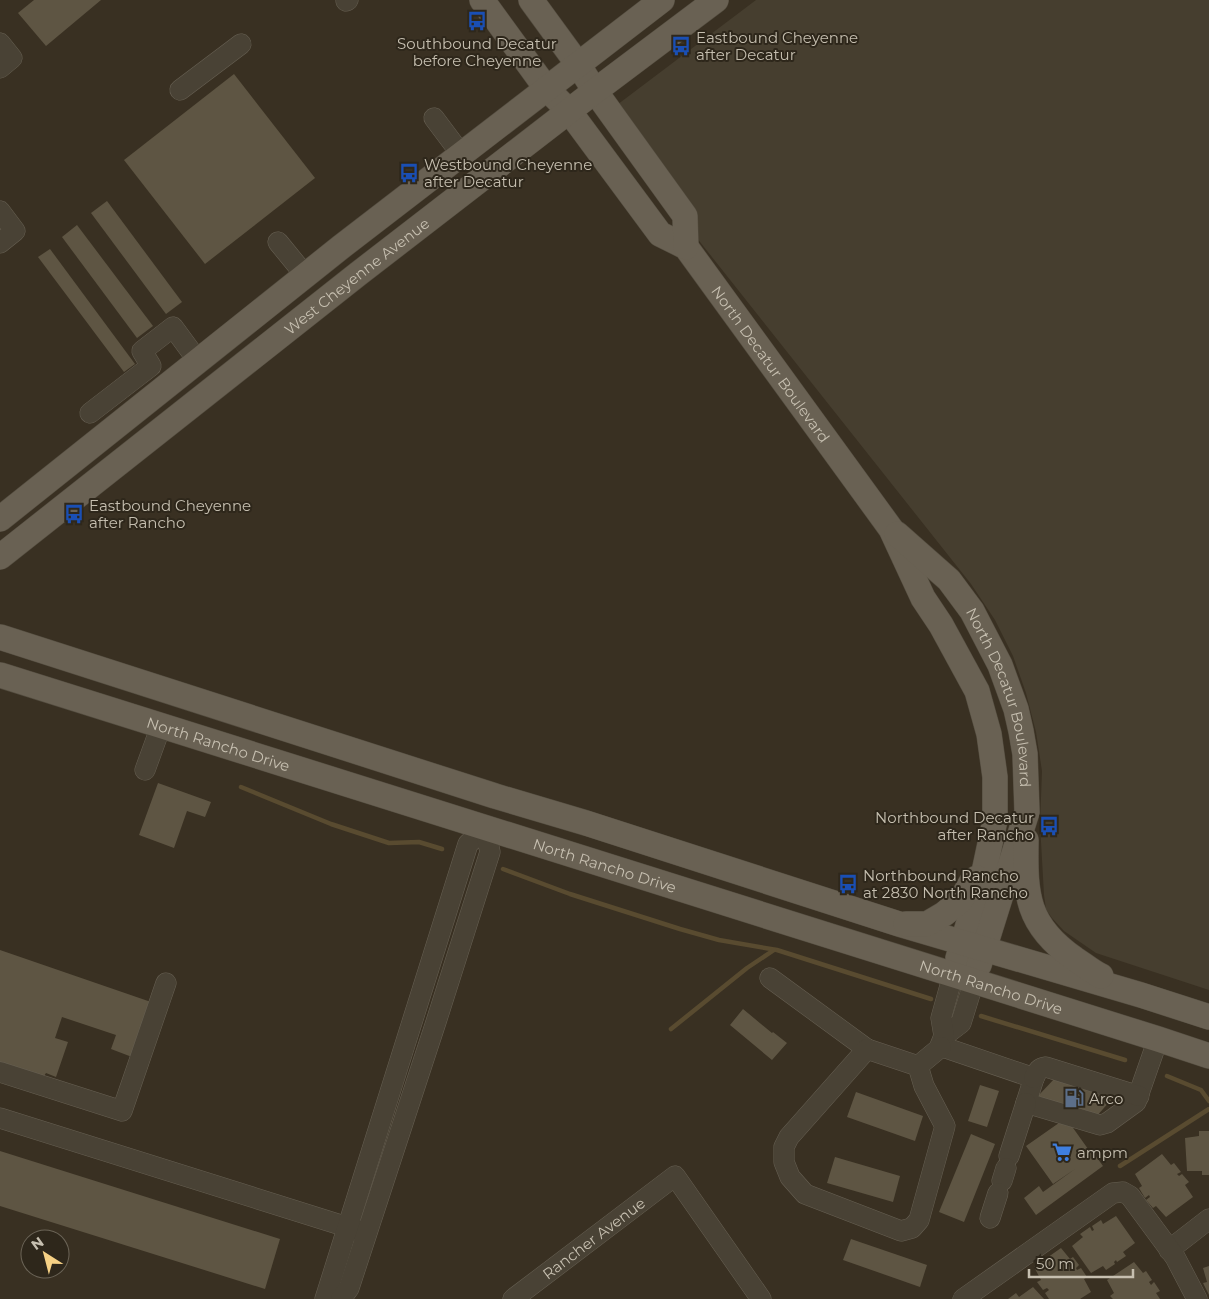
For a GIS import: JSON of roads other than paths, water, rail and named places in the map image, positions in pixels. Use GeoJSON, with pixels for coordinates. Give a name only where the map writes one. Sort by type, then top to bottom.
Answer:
{"type":"FeatureCollection","features":[{"type":"Feature","properties":{"kind":"main road","name":"North Decatur Boulevard"},"geometry":{"type":"LineString","coordinates":[[482,0],[546,88],[570,111],[660,234],[686,246],[891,529],[923,598],[941,625],[977,691],[989,734],[995,777],[994,820],[984,872],[974,946]]}},
{"type":"Feature","properties":{"kind":"main road"},"geometry":{"type":"LineString","coordinates":[[531,0],[578,63],[595,91],[685,216],[686,246]]}},
{"type":"Feature","properties":{"kind":"main road","name":"West Cheyenne Avenue"},"geometry":{"type":"LineString","coordinates":[[0,519],[305,275],[662,0]]}},
{"type":"Feature","properties":{"kind":"main road","name":"West Cheyenne Avenue"},"geometry":{"type":"LineString","coordinates":[[0,557],[365,268],[716,0]]}},
{"type":"Feature","properties":{"kind":"main road","name":"North Decatur Boulevard"},"geometry":{"type":"LineString","coordinates":[[891,529],[949,580],[972,611],[993,651],[1009,688],[1021,730],[1025,754],[1027,812],[974,946],[964,978]]}},
{"type":"Feature","properties":{"kind":"main road"},"geometry":{"type":"LineString","coordinates":[[0,636],[494,796],[586,823],[899,924],[1141,995],[1209,1017]]}},
{"type":"Feature","properties":{"kind":"main road","name":"North Rancho Drive"},"geometry":{"type":"LineString","coordinates":[[0,675],[1158,1038],[1209,1056]]}},
{"type":"Feature","properties":{"kind":"main road"},"geometry":{"type":"LineString","coordinates":[[485,828],[494,796]]}},
{"type":"Feature","properties":{"kind":"main road"},"geometry":{"type":"LineString","coordinates":[[1027,812],[1027,890],[1038,923],[1055,944],[1096,973],[1141,995]]}},
{"type":"Feature","properties":{"kind":"main road"},"geometry":{"type":"LineString","coordinates":[[899,924],[927,924],[935,920],[962,900],[972,881],[984,872]]}},
{"type":"Feature","properties":{"kind":"street"},"geometry":{"type":"LineString","coordinates":[[0,43],[12,58],[0,68]]}},
{"type":"Feature","properties":{"kind":"street"},"geometry":{"type":"LineString","coordinates":[[180,90],[241,44]]}},
{"type":"Feature","properties":{"kind":"street"},"geometry":{"type":"LineString","coordinates":[[434,118],[461,154]]}},
{"type":"Feature","properties":{"kind":"street"},"geometry":{"type":"LineString","coordinates":[[0,211],[15,231],[0,242]]}},
{"type":"Feature","properties":{"kind":"street"},"geometry":{"type":"LineString","coordinates":[[278,242],[305,275]]}},
{"type":"Feature","properties":{"kind":"street"},"geometry":{"type":"LineString","coordinates":[[90,413],[151,366],[142,350],[174,327],[198,361]]}},
{"type":"Feature","properties":{"kind":"street"},"geometry":{"type":"LineString","coordinates":[[145,770],[161,726]]}},
{"type":"Feature","properties":{"kind":"street"},"geometry":{"type":"LineString","coordinates":[[341,1299],[349,1288],[358,1230],[414,1014],[468,844],[485,828]]}},
{"type":"Feature","properties":{"kind":"street"},"geometry":{"type":"LineString","coordinates":[[325,1299],[358,1230],[436,1022],[490,852],[485,828]]}},
{"type":"Feature","properties":{"kind":"street"},"geometry":{"type":"LineString","coordinates":[[770,978],[867,1049],[918,1066]]}},
{"type":"Feature","properties":{"kind":"street"},"geometry":{"type":"LineString","coordinates":[[918,1066],[943,1041],[941,1018],[964,978]]}},
{"type":"Feature","properties":{"kind":"street"},"geometry":{"type":"LineString","coordinates":[[0,1072],[122,1111],[166,983]]}},
{"type":"Feature","properties":{"kind":"street"},"geometry":{"type":"LineString","coordinates":[[414,1014],[436,1022]]}},
{"type":"Feature","properties":{"kind":"street"},"geometry":{"type":"LineString","coordinates":[[1026,1103],[1100,1125],[1107,1123],[1136,1102],[1158,1038]]}},
{"type":"Feature","properties":{"kind":"street"},"geometry":{"type":"LineString","coordinates":[[943,1041],[1034,1078]]}},
{"type":"Feature","properties":{"kind":"street"},"geometry":{"type":"LineString","coordinates":[[867,1049],[789,1137],[784,1148],[784,1162],[790,1177],[804,1194],[901,1231],[912,1228],[918,1220],[945,1126],[924,1086],[918,1066]]}},
{"type":"Feature","properties":{"kind":"street"},"geometry":{"type":"LineString","coordinates":[[990,1218],[1037,1071],[1046,1067],[1139,1096]]}},
{"type":"Feature","properties":{"kind":"street"},"geometry":{"type":"LineString","coordinates":[[0,1118],[358,1230]]}},
{"type":"Feature","properties":{"kind":"street","name":"Rancher Avenue"},"geometry":{"type":"LineString","coordinates":[[513,1299],[675,1176],[761,1299]]}},
{"type":"Feature","properties":{"kind":"street"},"geometry":{"type":"LineString","coordinates":[[963,1299],[1113,1193],[1123,1192],[1130,1196],[1175,1257],[1197,1299]]}},
{"type":"Feature","properties":{"kind":"street"},"geometry":{"type":"LineString","coordinates":[[1169,1250],[1209,1219]]}},
{"type":"Feature","properties":{"kind":"waterway"},"geometry":{"type":"LineString","coordinates":[[241,787],[331,824],[389,843],[419,842],[442,849]]}},
{"type":"Feature","properties":{"kind":"waterway"},"geometry":{"type":"LineString","coordinates":[[503,869],[570,894],[680,929],[719,940],[777,950],[931,999]]}},
{"type":"Feature","properties":{"kind":"waterway"},"geometry":{"type":"LineString","coordinates":[[671,1029],[747,968],[774,950]]}},
{"type":"Feature","properties":{"kind":"waterway"},"geometry":{"type":"LineString","coordinates":[[981,1016],[1125,1060]]}},
{"type":"Feature","properties":{"kind":"waterway"},"geometry":{"type":"LineString","coordinates":[[1167,1076],[1201,1090],[1209,1101]]}},
{"type":"Feature","properties":{"kind":"waterway"},"geometry":{"type":"LineString","coordinates":[[1120,1166],[1209,1109]]}},
{"type":"Feature","properties":{"kind":"place","name":"Southbound Decatur before Cheyenne"},"geometry":{"type":"Point","coordinates":[477,21]}},
{"type":"Feature","properties":{"kind":"place","name":"Eastbound Cheyenne after Decatur"},"geometry":{"type":"Point","coordinates":[681,46]}},
{"type":"Feature","properties":{"kind":"place","name":"Westbound Cheyenne after Decatur"},"geometry":{"type":"Point","coordinates":[409,173]}},
{"type":"Feature","properties":{"kind":"place","name":"Eastbound Cheyenne after Rancho"},"geometry":{"type":"Point","coordinates":[74,514]}},
{"type":"Feature","properties":{"kind":"place","name":"Northbound Decatur after Rancho"},"geometry":{"type":"Point","coordinates":[1049,826]}},
{"type":"Feature","properties":{"kind":"place","name":"Northbound Rancho at 2830 North Rancho"},"geometry":{"type":"Point","coordinates":[848,884]}},
{"type":"Feature","properties":{"kind":"place","name":"Arco"},"geometry":{"type":"Point","coordinates":[1074,1098]}},
{"type":"Feature","properties":{"kind":"place","name":"ampm"},"geometry":{"type":"Point","coordinates":[1062,1152]}}]}
